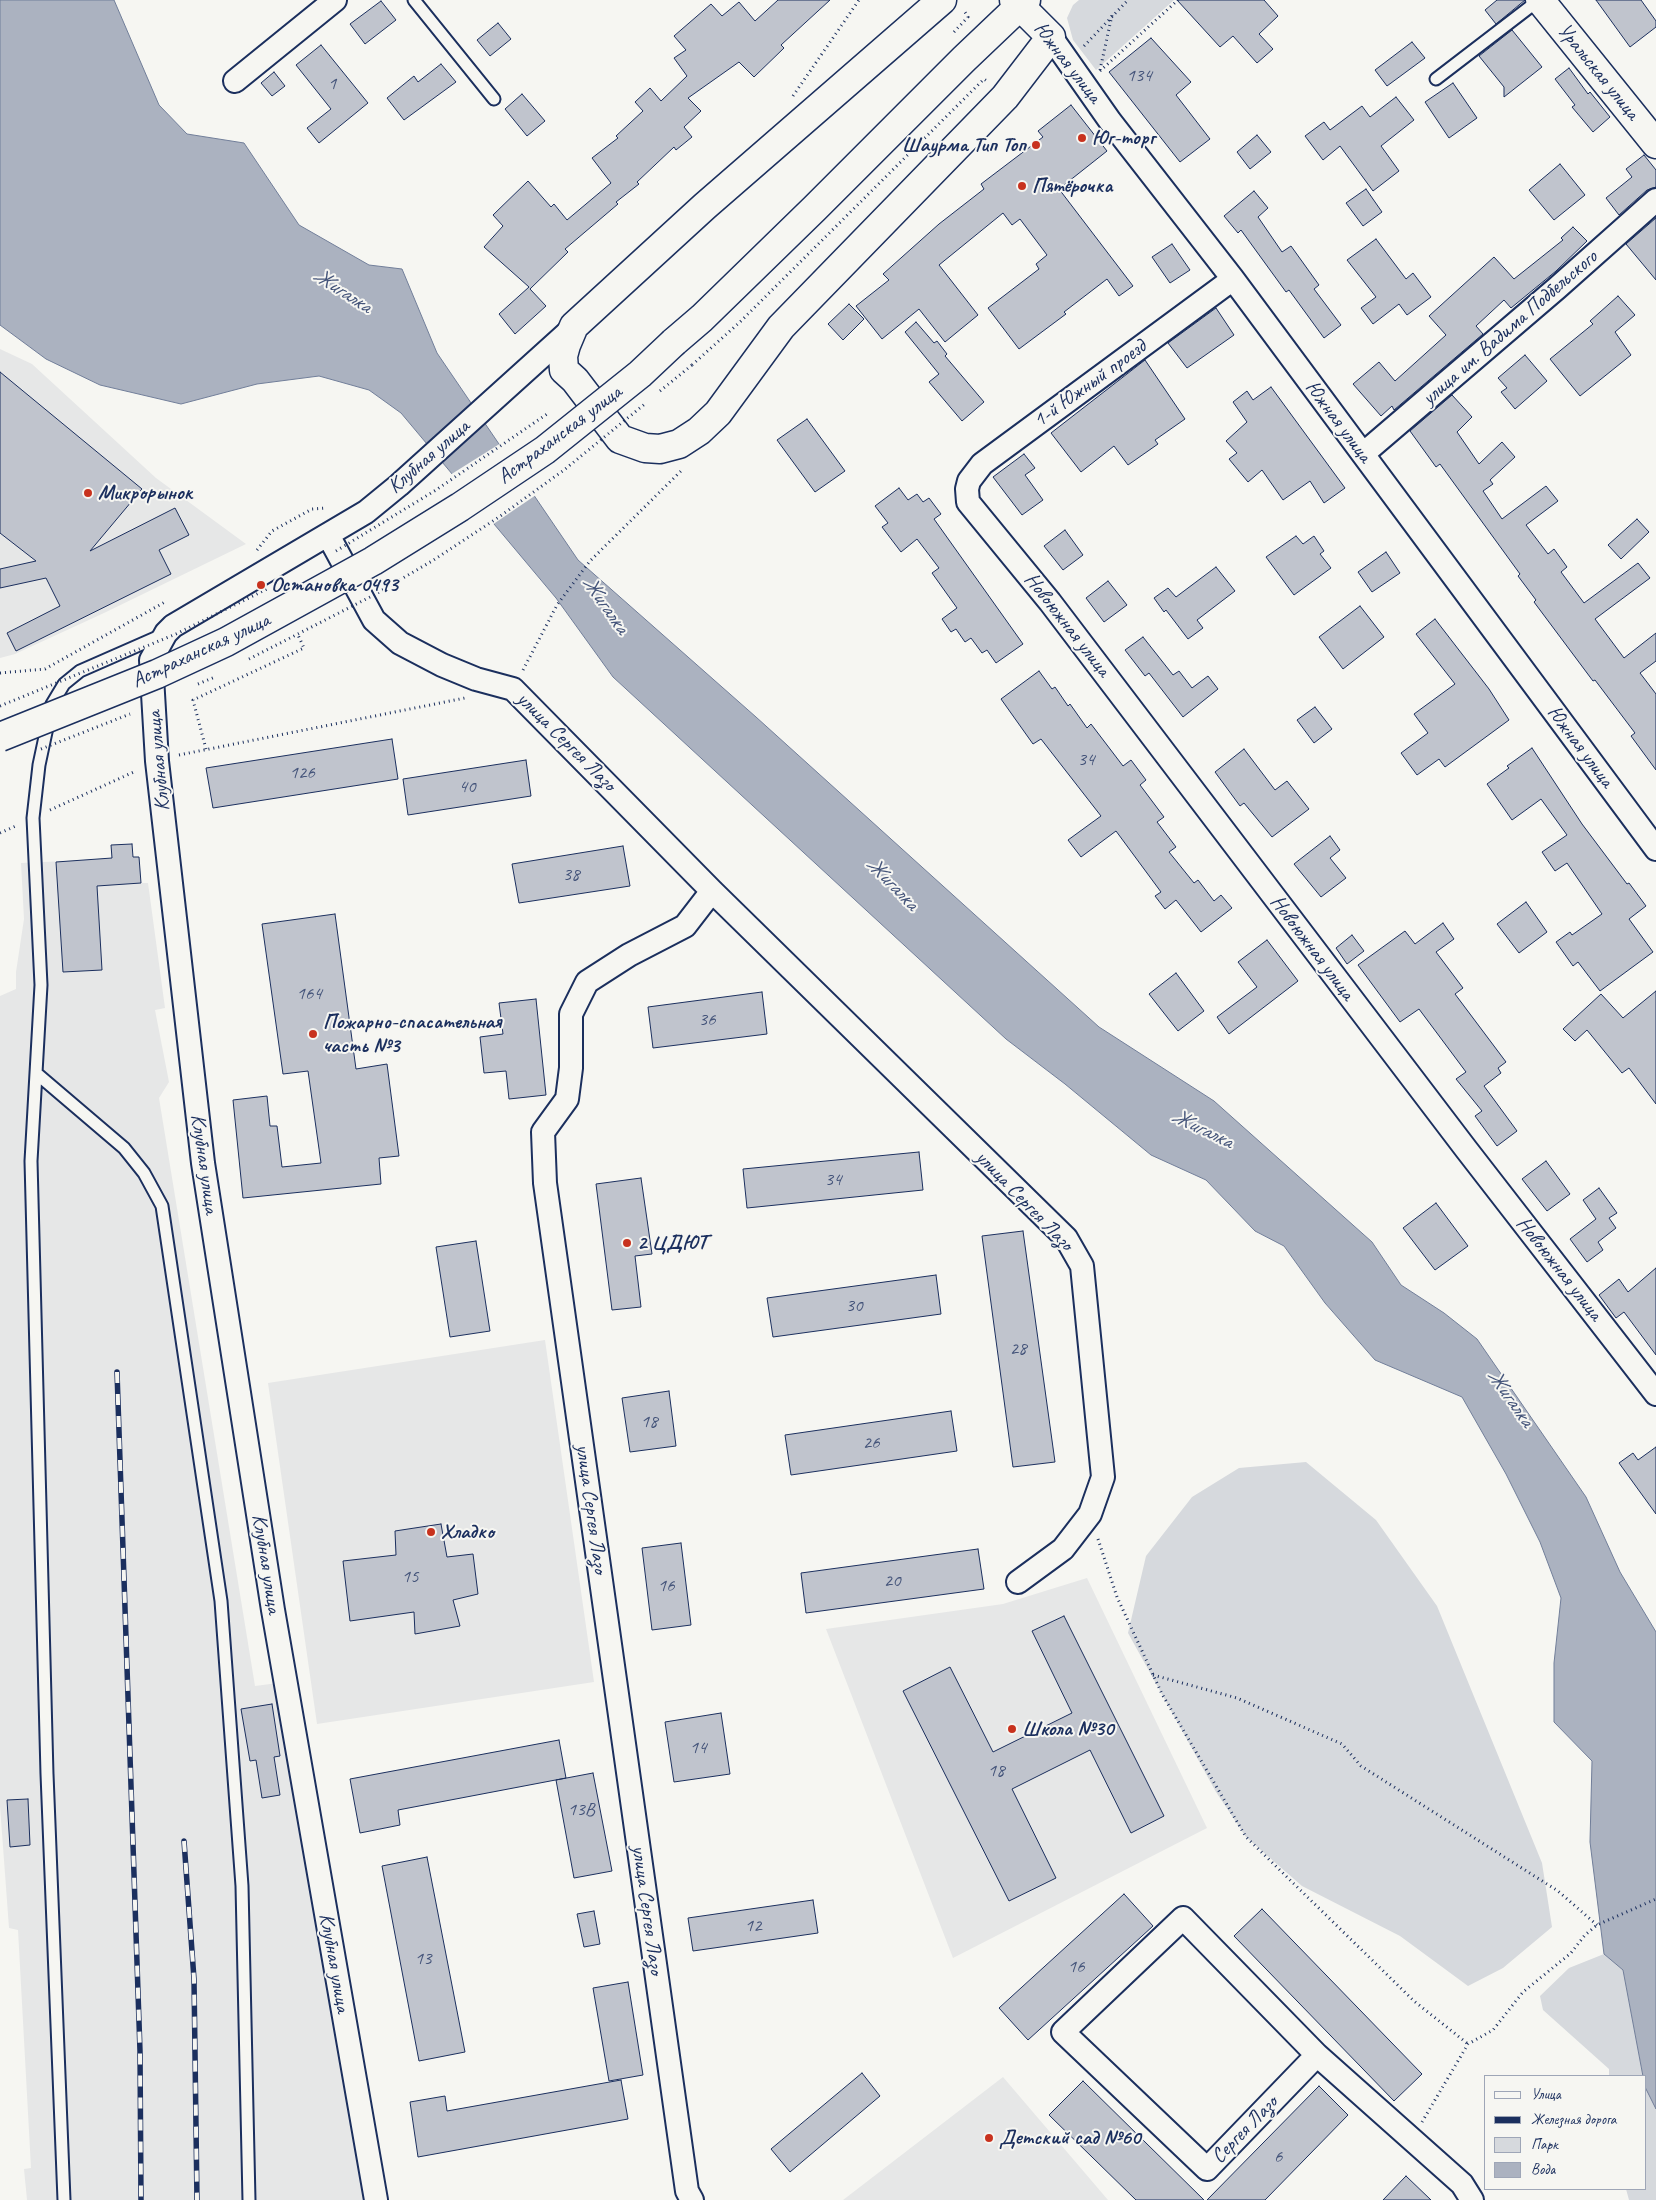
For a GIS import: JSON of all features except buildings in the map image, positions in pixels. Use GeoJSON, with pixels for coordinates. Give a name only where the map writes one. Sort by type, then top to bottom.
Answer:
{"type":"FeatureCollection","features":[{"type":"Feature","properties":{"kind":"street"},"geometry":{"type":"LineString","coordinates":[[235,81],[335,0]]}},
{"type":"Feature","properties":{"kind":"street","name":"Уральская улица"},"geometry":{"type":"LineString","coordinates":[[1540,0],[1656,144]]}},
{"type":"Feature","properties":{"kind":"street","name":"Южная улица"},"geometry":{"type":"LineString","coordinates":[[1020,2],[1051,38],[1110,121],[1233,280],[1656,850]]}},
{"type":"Feature","properties":{"kind":"street","name":"Астраханская улица"},"geometry":{"type":"LineString","coordinates":[[0,737],[157,674],[226,642],[373,561],[460,507],[545,450],[640,374],[702,318],[816,208],[1020,2]]}},
{"type":"Feature","properties":{"kind":"street"},"geometry":{"type":"LineString","coordinates":[[952,3],[705,206],[574,326],[563,356],[564,370],[620,439],[645,448],[660,449],[679,444],[699,431],[718,413],[782,327],[1005,97],[1051,38]]}},
{"type":"Feature","properties":{"kind":"street","name":"улица им. Вадима Подбельского"},"geometry":{"type":"LineString","coordinates":[[1363,454],[1557,288],[1656,200]]}},
{"type":"Feature","properties":{"kind":"street","name":"1-й Южный проезд"},"geometry":{"type":"LineString","coordinates":[[968,502],[967,489],[969,481],[982,464],[1233,280]]}},
{"type":"Feature","properties":{"kind":"street","name":"Клубная улица"},"geometry":{"type":"LineString","coordinates":[[376,2200],[273,1610],[202,1163],[157,761],[151,660],[166,633],[173,626],[329,545],[399,485],[574,326]]}},
{"type":"Feature","properties":{"kind":"street"},"geometry":{"type":"LineString","coordinates":[[499,394],[529,378],[564,370]]}},
{"type":"Feature","properties":{"kind":"street","name":"Новоюжная улица"},"geometry":{"type":"LineString","coordinates":[[968,502],[1050,602],[1466,1149],[1656,1394]]}},
{"type":"Feature","properties":{"kind":"street","name":"улица Сергея Лазо"},"geometry":{"type":"LineString","coordinates":[[329,545],[374,620],[400,643],[442,665],[476,679],[514,689],[712,891],[1066,1238],[1082,1266],[1102,1477],[1090,1514],[1064,1549],[1018,1582]]}},
{"type":"Feature","properties":{"kind":"street","name":"улица Сергея Лазо"},"geometry":{"type":"LineString","coordinates":[[692,2200],[687,2191],[546,1193],[542,1132],[567,1099],[571,1068],[571,1014],[587,982],[629,955],[685,926],[712,891]]}},
{"type":"Feature","properties":{"kind":"street","name":"Сергея Лазо"},"geometry":{"type":"LineString","coordinates":[[1183,1918],[1317,2055],[1207,2169],[1063,2032],[1183,1918]]}},
{"type":"Feature","properties":{"kind":"street"},"geometry":{"type":"LineString","coordinates":[[1317,2055],[1462,2184],[1473,2199]]}},
{"type":"Feature","properties":{"kind":"lane"},"geometry":{"type":"LineString","coordinates":[[414,0],[494,98]]}},
{"type":"Feature","properties":{"kind":"lane"},"geometry":{"type":"LineString","coordinates":[[1436,79],[1540,0]]}},
{"type":"Feature","properties":{"kind":"lane"},"geometry":{"type":"LineString","coordinates":[[64,2200],[47,1774],[32,1162],[41,985],[33,818],[39,765],[52,704],[64,684],[80,671],[166,633]]}},
{"type":"Feature","properties":{"kind":"lane"},"geometry":{"type":"LineString","coordinates":[[36,1073],[124,1148],[144,1173],[162,1206],[221,1601],[242,1886],[249,2200]]}},
{"type":"Feature","properties":{"kind":"path"},"geometry":{"type":"LineString","coordinates":[[1100,70],[1178,0]]}},
{"type":"Feature","properties":{"kind":"path"},"geometry":{"type":"LineString","coordinates":[[947,38],[968,17],[952,3]]}},
{"type":"Feature","properties":{"kind":"path"},"geometry":{"type":"LineString","coordinates":[[1091,93],[1100,70],[1112,14]]}},
{"type":"Feature","properties":{"kind":"path"},"geometry":{"type":"LineString","coordinates":[[692,364],[740,322],[984,79],[1005,97]]}},
{"type":"Feature","properties":{"kind":"path"},"geometry":{"type":"LineString","coordinates":[[329,545],[444,485],[552,411]]}},
{"type":"Feature","properties":{"kind":"path"},"geometry":{"type":"LineString","coordinates":[[255,553],[272,531],[312,510],[335,508]]}},
{"type":"Feature","properties":{"kind":"path"},"geometry":{"type":"LineString","coordinates":[[514,689],[557,605],[590,561]]}},
{"type":"Feature","properties":{"kind":"path"},"geometry":{"type":"LineString","coordinates":[[0,706],[176,634],[274,586]]}},
{"type":"Feature","properties":{"kind":"path"},"geometry":{"type":"LineString","coordinates":[[0,673],[45,669],[167,601]]}},
{"type":"Feature","properties":{"kind":"path"},"geometry":{"type":"LineString","coordinates":[[206,749],[193,700],[304,648],[298,635]]}},
{"type":"Feature","properties":{"kind":"path"},"geometry":{"type":"LineString","coordinates":[[0,833],[157,761],[206,749],[467,698]]}},
{"type":"Feature","properties":{"kind":"path"},"geometry":{"type":"LineString","coordinates":[[1090,1514],[1117,1597],[1162,1694],[1246,1836],[1414,2001],[1468,2044]]}},
{"type":"Feature","properties":{"kind":"path"},"geometry":{"type":"LineString","coordinates":[[1153,1675],[1237,1698],[1342,1744],[1361,1766],[1558,1891],[1597,1924]]}},
{"type":"Feature","properties":{"kind":"path"},"geometry":{"type":"LineString","coordinates":[[1412,2139],[1468,2044],[1493,2030],[1523,1992],[1571,1953],[1585,1935],[1597,1924],[1656,1899]]}},
{"type":"Feature","properties":{"kind":"shaded area","name":"Микрорынок"},"geometry":{"type":"Polygon","coordinates":[[[0,349],[32,364],[156,478],[246,544],[104,613],[15,654],[0,658],[0,349]]]}},
{"type":"Feature","properties":{"kind":"shaded area"},"geometry":{"type":"Polygon","coordinates":[[[132,844],[133,857],[139,857],[141,883],[148,883],[165,1008],[155,1010],[169,1082],[159,1098],[255,1686],[278,1683],[368,2200],[27,2200],[24,2169],[31,2168],[18,1930],[9,1928],[0,1806],[0,996],[16,989],[16,972],[24,919],[21,863],[111,859],[111,845],[132,844]]]}},
{"type":"Feature","properties":{"kind":"shaded area","name":"Хладко"},"geometry":{"type":"Polygon","coordinates":[[[545,1340],[594,1682],[317,1724],[268,1383],[545,1340]]]}},
{"type":"Feature","properties":{"kind":"shaded area","name":"Школа №30"},"geometry":{"type":"Polygon","coordinates":[[[1087,1578],[1207,1828],[953,1958],[826,1629],[1003,1604],[1087,1578]]]}},
{"type":"Feature","properties":{"kind":"shaded area","name":"Детский сад №60"},"geometry":{"type":"Polygon","coordinates":[[[1003,2077],[1108,2200],[843,2200],[1003,2077]]]}},
{"type":"Feature","properties":{"kind":"green space"},"geometry":{"type":"Polygon","coordinates":[[[1079,0],[1174,0],[1096,70],[1073,40],[1067,18],[1073,5],[1079,0]]]}},
{"type":"Feature","properties":{"kind":"green space"},"geometry":{"type":"Polygon","coordinates":[[[1306,1462],[1376,1520],[1437,1606],[1542,1863],[1552,1927],[1503,1968],[1468,1986],[1400,1936],[1302,1886],[1246,1837],[1216,1792],[1128,1633],[1146,1556],[1192,1497],[1239,1468],[1306,1462]]]}},
{"type":"Feature","properties":{"kind":"green space"},"geometry":{"type":"Polygon","coordinates":[[[1604,1954],[1623,1969],[1643,2075],[1609,2075],[1609,2069],[1543,2010],[1540,1996],[1569,1968],[1604,1954]]]}},
{"type":"Feature","properties":{"kind":"green space"},"geometry":{"type":"Polygon","coordinates":[[[1646,2085],[1656,2109],[1656,2200],[1629,2200],[1626,2190],[1646,2190],[1646,2085]]]}},
{"type":"Feature","properties":{"kind":"water","name":"Жигалка"},"geometry":{"type":"Polygon","coordinates":[[[0,0],[114,0],[159,105],[187,134],[244,143],[299,225],[369,265],[402,269],[437,353],[578,560],[756,717],[1099,1027],[1214,1101],[1372,1242],[1401,1285],[1444,1313],[1477,1339],[1586,1497],[1620,1572],[1656,1632],[1656,2109],[1646,2089],[1646,2075],[1643,2075],[1623,1970],[1604,1954],[1590,1842],[1592,1761],[1554,1722],[1554,1663],[1561,1598],[1540,1542],[1506,1474],[1462,1397],[1375,1360],[1325,1303],[1284,1246],[1255,1231],[1206,1180],[1151,1155],[1065,1084],[1006,1039],[613,677],[556,598],[401,413],[369,390],[319,376],[257,384],[181,404],[100,385],[46,359],[0,325],[0,0]]]}},
{"type":"Feature","properties":{"kind":"pier"},"geometry":{"type":"Polygon","coordinates":[[[501,443],[536,495],[492,525],[450,475],[501,443]]]}},
{"type":"Feature","properties":{"kind":"railway"},"geometry":{"type":"LineString","coordinates":[[117,1372],[140,2051],[141,2200]]}},
{"type":"Feature","properties":{"kind":"railway"},"geometry":{"type":"LineString","coordinates":[[184,1841],[194,1979],[197,2200]]}},
{"type":"Feature","properties":{"kind":"place","name":"Юг-торг"},"geometry":{"type":"Point","coordinates":[1082,138]}},
{"type":"Feature","properties":{"kind":"place","name":"Шаурма Тип Топ"},"geometry":{"type":"Point","coordinates":[1036,145]}},
{"type":"Feature","properties":{"kind":"place","name":"Пятёрочка"},"geometry":{"type":"Point","coordinates":[1022,186]}},
{"type":"Feature","properties":{"kind":"place","name":"Микрорынок"},"geometry":{"type":"Point","coordinates":[88,493]}},
{"type":"Feature","properties":{"kind":"place","name":"Остановка 0493"},"geometry":{"type":"Point","coordinates":[261,585]}},
{"type":"Feature","properties":{"kind":"place","name":"Пожарно-спасательная часть №3"},"geometry":{"type":"Point","coordinates":[313,1034]}},
{"type":"Feature","properties":{"kind":"place","name":"2 ЦДЮТ"},"geometry":{"type":"Point","coordinates":[627,1243]}},
{"type":"Feature","properties":{"kind":"place","name":"Хладко"},"geometry":{"type":"Point","coordinates":[431,1532]}},
{"type":"Feature","properties":{"kind":"place","name":"Школа №30"},"geometry":{"type":"Point","coordinates":[1012,1729]}},
{"type":"Feature","properties":{"kind":"place","name":"Детский сад №60"},"geometry":{"type":"Point","coordinates":[989,2138]}}]}
